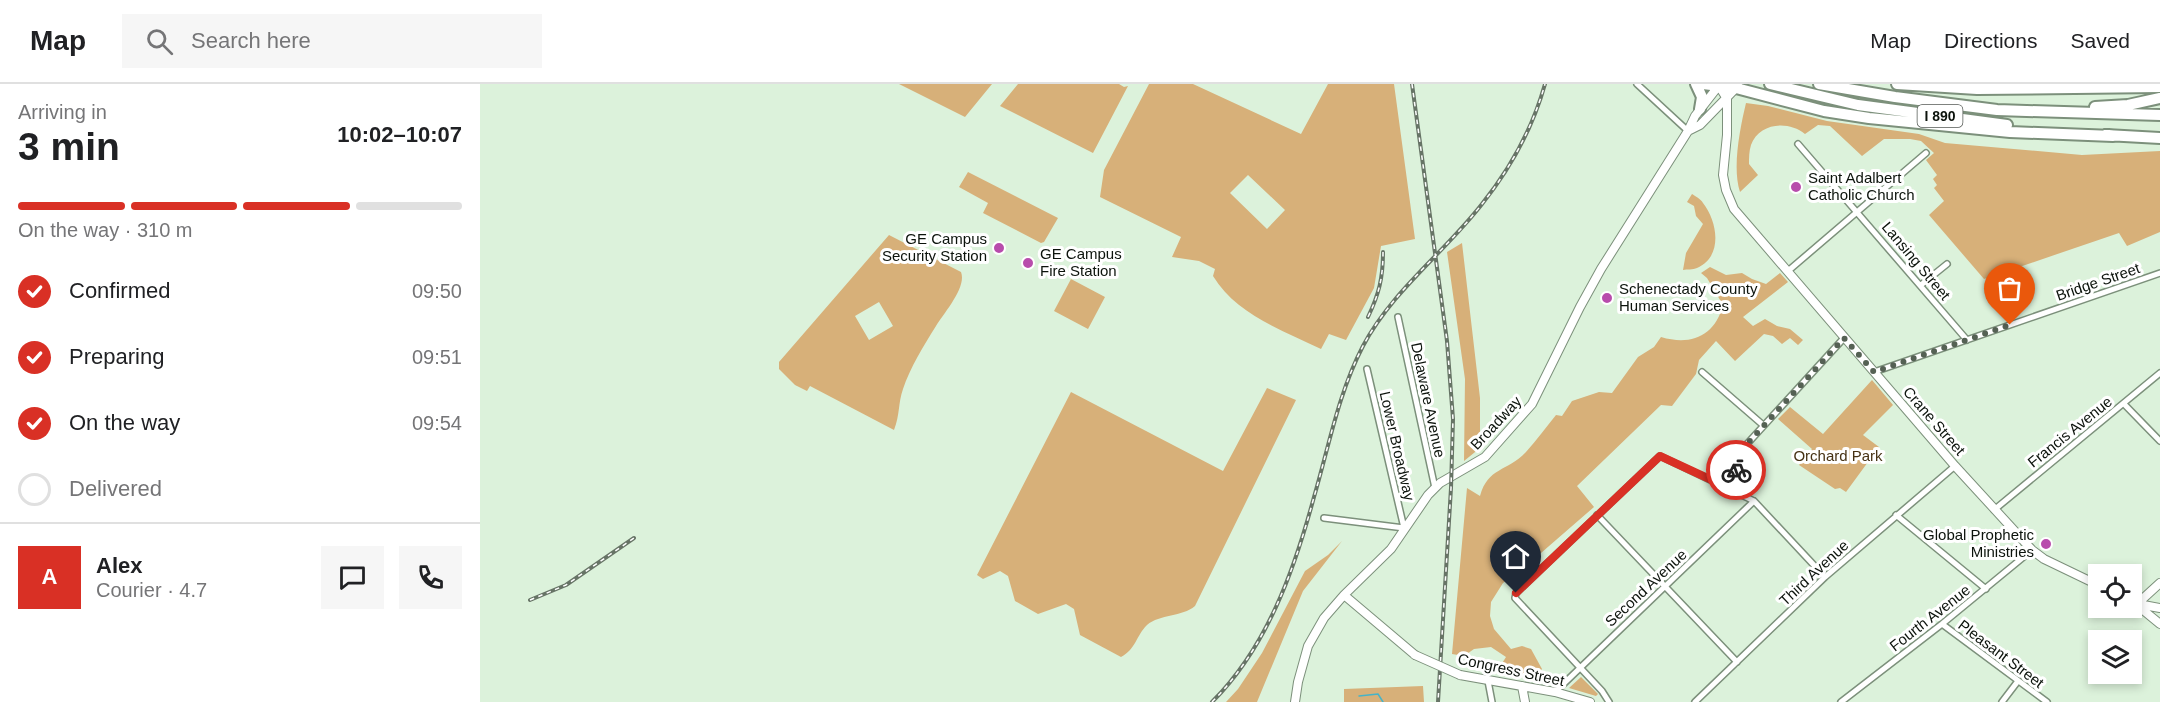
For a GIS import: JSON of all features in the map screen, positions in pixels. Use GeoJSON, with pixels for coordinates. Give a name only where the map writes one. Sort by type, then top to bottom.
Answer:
{"type":"FeatureCollection","features":[{"type":"Feature","properties":{"kind":"highway"},"geometry":{"type":"LineString","coordinates":[[1696,84],[1702,97],[1700,109]]}},
{"type":"Feature","properties":{"kind":"highway"},"geometry":{"type":"LineString","coordinates":[[1703,84],[1738,86],[1824,111],[1891,121],[2010,132],[2112,136]]}},
{"type":"Feature","properties":{"kind":"highway","name":"I 890"},"geometry":{"type":"LineString","coordinates":[[1770,84],[1858,105],[2011,125],[2112,136],[2160,138]]}},
{"type":"Feature","properties":{"kind":"highway","name":"I 890"},"geometry":{"type":"LineString","coordinates":[[1819,84],[1883,96],[1997,110],[2160,115]]}},
{"type":"Feature","properties":{"kind":"highway"},"geometry":{"type":"LineString","coordinates":[[1897,84],[1977,89],[2160,87]]}},
{"type":"Feature","properties":{"kind":"highway"},"geometry":{"type":"LineString","coordinates":[[1997,110],[2117,106],[2160,98]]}},
{"type":"Feature","properties":{"kind":"street"},"geometry":{"type":"LineString","coordinates":[[1637,84],[1688,131]]}},
{"type":"Feature","properties":{"kind":"street"},"geometry":{"type":"LineString","coordinates":[[1720,85],[1727,99]]}},
{"type":"Feature","properties":{"kind":"street","name":"Broadway"},"geometry":{"type":"LineString","coordinates":[[1294,702],[1308,646],[1324,618],[1391,549],[1435,488],[1485,457],[1530,407],[1601,269],[1700,109],[1720,85]]}},
{"type":"Feature","properties":{"kind":"street","name":"Broadway"},"geometry":{"type":"LineString","coordinates":[[1688,131],[1700,125],[1738,86]]}},
{"type":"Feature","properties":{"kind":"street","name":"Crane Street"},"geometry":{"type":"LineString","coordinates":[[1727,99],[1727,135],[1723,175],[1725,190],[1734,209],[1955,466],[2032,550],[2044,559],[2088,580]]}},
{"type":"Feature","properties":{"kind":"street","name":"Lansing Street"},"geometry":{"type":"LineString","coordinates":[[1798,144],[1967,340]]}},
{"type":"Feature","properties":{"kind":"street"},"geometry":{"type":"LineString","coordinates":[[1788,271],[1926,153]]}},
{"type":"Feature","properties":{"kind":"street"},"geometry":{"type":"LineString","coordinates":[[1921,285],[1947,264]]}},
{"type":"Feature","properties":{"kind":"street","name":"Bridge Street"},"geometry":{"type":"LineString","coordinates":[[1874,372],[2160,273]]}},
{"type":"Feature","properties":{"kind":"street","name":"Delaware Avenue"},"geometry":{"type":"LineString","coordinates":[[1398,316],[1435,488]]}},
{"type":"Feature","properties":{"kind":"street"},"geometry":{"type":"LineString","coordinates":[[1729,488],[1747,444],[1844,338]]}},
{"type":"Feature","properties":{"kind":"street","name":"Lower Broadway"},"geometry":{"type":"LineString","coordinates":[[1367,369],[1404,528]]}},
{"type":"Feature","properties":{"kind":"street"},"geometry":{"type":"LineString","coordinates":[[1702,372],[1763,425]]}},
{"type":"Feature","properties":{"kind":"street","name":"Francis Avenue"},"geometry":{"type":"LineString","coordinates":[[1994,510],[2160,373]]}},
{"type":"Feature","properties":{"kind":"street"},"geometry":{"type":"LineString","coordinates":[[2124,404],[2160,441]]}},
{"type":"Feature","properties":{"kind":"street"},"geometry":{"type":"LineString","coordinates":[[1609,702],[1602,691],[1515,598],[1516,593],[1660,456],[1755,501],[1825,577]]}},
{"type":"Feature","properties":{"kind":"street","name":"Third Avenue"},"geometry":{"type":"LineString","coordinates":[[1695,702],[1825,577],[1955,466]]}},
{"type":"Feature","properties":{"kind":"street","name":"Second Avenue"},"geometry":{"type":"LineString","coordinates":[[1555,692],[1755,501]]}},
{"type":"Feature","properties":{"kind":"street"},"geometry":{"type":"LineString","coordinates":[[1597,515],[1737,662]]}},
{"type":"Feature","properties":{"kind":"street"},"geometry":{"type":"LineString","coordinates":[[1896,515],[1986,589]]}},
{"type":"Feature","properties":{"kind":"street"},"geometry":{"type":"LineString","coordinates":[[1324,518],[1404,528]]}},
{"type":"Feature","properties":{"kind":"street","name":"Fourth Avenue"},"geometry":{"type":"LineString","coordinates":[[1841,702],[1986,589],[2032,550]]}},
{"type":"Feature","properties":{"kind":"street"},"geometry":{"type":"LineString","coordinates":[[2142,597],[2160,583]]}},
{"type":"Feature","properties":{"kind":"street","name":"Congress Street"},"geometry":{"type":"LineString","coordinates":[[1344,596],[1415,655],[1460,675],[1555,692],[1590,702]]}},
{"type":"Feature","properties":{"kind":"street"},"geometry":{"type":"LineString","coordinates":[[2142,605],[2160,608]]}},
{"type":"Feature","properties":{"kind":"street"},"geometry":{"type":"LineString","coordinates":[[2142,609],[2160,624]]}},
{"type":"Feature","properties":{"kind":"street","name":"Pleasant Street"},"geometry":{"type":"LineString","coordinates":[[1942,624],[2047,702]]}},
{"type":"Feature","properties":{"kind":"street"},"geometry":{"type":"LineString","coordinates":[[1488,681],[1492,702]]}},
{"type":"Feature","properties":{"kind":"street"},"geometry":{"type":"LineString","coordinates":[[2002,702],[2018,681]]}},
{"type":"Feature","properties":{"kind":"street"},"geometry":{"type":"LineString","coordinates":[[1522,686],[1525,702]]}},
{"type":"Feature","properties":{"kind":"green space"},"geometry":{"type":"Polygon","coordinates":[[[899,84],[992,84],[965,117],[899,84]]]}},
{"type":"Feature","properties":{"kind":"green space"},"geometry":{"type":"Polygon","coordinates":[[[1018,84],[1119,84],[1124,87],[1128,86],[1093,153],[1000,106],[1018,84]]]}},
{"type":"Feature","properties":{"kind":"green space"},"geometry":{"type":"Polygon","coordinates":[[[1149,84],[1193,84],[1301,134],[1328,84],[1394,84],[1415,239],[1381,246],[1374,288],[1346,340],[1329,334],[1321,349],[1276,328],[1247,311],[1234,301],[1213,276],[1215,269],[1199,261],[1172,257],[1181,237],[1100,197],[1104,170],[1149,84]],[[1248,175],[1230,193],[1267,229],[1285,210],[1248,175]]]}},
{"type":"Feature","properties":{"kind":"green space"},"geometry":{"type":"Polygon","coordinates":[[[1746,103],[1768,106],[1827,121],[1919,134],[1945,143],[2082,155],[2160,151],[2160,232],[2127,246],[2119,233],[1984,279],[1929,215],[1944,201],[1934,188],[1937,185],[1933,179],[1937,175],[1926,160],[1934,153],[1921,141],[1884,139],[1862,156],[1830,126],[1818,125],[1805,134],[1791,127],[1767,128],[1755,138],[1749,152],[1749,164],[1758,175],[1740,192],[1737,160],[1746,103]]]}},
{"type":"Feature","properties":{"kind":"green space"},"geometry":{"type":"Polygon","coordinates":[[[968,172],[1058,218],[1044,242],[1041,243],[983,213],[988,203],[959,187],[968,172]]]}},
{"type":"Feature","properties":{"kind":"green space"},"geometry":{"type":"Polygon","coordinates":[[[1692,194],[1701,200],[1712,220],[1715,229],[1714,248],[1705,263],[1695,269],[1683,270],[1686,253],[1703,224],[1696,216],[1694,206],[1687,202],[1692,194]]]}},
{"type":"Feature","properties":{"kind":"green space"},"geometry":{"type":"Polygon","coordinates":[[[889,235],[961,272],[961,285],[954,300],[922,349],[906,381],[894,430],[810,386],[807,391],[795,385],[779,369],[779,362],[889,235]],[[879,302],[855,316],[869,340],[893,326],[879,302]]]}},
{"type":"Feature","properties":{"kind":"green space"},"geometry":{"type":"Polygon","coordinates":[[[1462,243],[1480,398],[1480,448],[1464,461],[1465,379],[1447,252],[1462,243]]]}},
{"type":"Feature","properties":{"kind":"green space"},"geometry":{"type":"Polygon","coordinates":[[[1710,267],[1726,275],[1742,273],[1766,284],[1780,273],[1788,282],[1743,317],[1753,326],[1765,319],[1777,326],[1790,329],[1803,340],[1798,345],[1790,338],[1782,344],[1773,336],[1764,334],[1735,361],[1716,341],[1699,360],[1696,374],[1672,406],[1661,405],[1577,486],[1594,507],[1503,583],[1491,602],[1490,616],[1494,629],[1511,649],[1522,646],[1531,649],[1542,669],[1533,678],[1496,673],[1506,657],[1491,647],[1474,649],[1464,656],[1452,654],[1467,488],[1480,496],[1488,480],[1526,452],[1556,415],[1562,416],[1572,401],[1599,392],[1612,393],[1638,357],[1654,347],[1661,337],[1692,339],[1708,331],[1719,316],[1723,305],[1707,278],[1701,273],[1710,267]]]}},
{"type":"Feature","properties":{"kind":"green space"},"geometry":{"type":"Polygon","coordinates":[[[1071,279],[1105,297],[1088,329],[1054,311],[1071,279]]]}},
{"type":"Feature","properties":{"kind":"green space","name":"Orchard Park"},"geometry":{"type":"Polygon","coordinates":[[[1872,380],[1893,405],[1863,435],[1879,447],[1846,492],[1840,488],[1835,489],[1799,465],[1812,449],[1778,419],[1790,407],[1823,434],[1872,380]]]}},
{"type":"Feature","properties":{"kind":"green space"},"geometry":{"type":"Polygon","coordinates":[[[1267,388],[1296,400],[1195,606],[1190,610],[1152,621],[1143,629],[1126,654],[1121,657],[1080,635],[1074,609],[1066,604],[1038,614],[1015,601],[1008,576],[1000,571],[983,579],[977,575],[1071,392],[1223,471],[1267,388]]]}},
{"type":"Feature","properties":{"kind":"green space"},"geometry":{"type":"Polygon","coordinates":[[[1342,541],[1303,591],[1257,702],[1226,702],[1238,689],[1262,653],[1305,571],[1328,555],[1342,541]]]}},
{"type":"Feature","properties":{"kind":"green space"},"geometry":{"type":"Polygon","coordinates":[[[1581,677],[1598,694],[1596,696],[1569,688],[1581,677]]]}},
{"type":"Feature","properties":{"kind":"green space"},"geometry":{"type":"Polygon","coordinates":[[[1423,686],[1424,702],[1344,702],[1344,689],[1423,686]]]}},
{"type":"Feature","properties":{"kind":"waterway"},"geometry":{"type":"LineString","coordinates":[[1359,696],[1378,694],[1383,702]]}},
{"type":"Feature","properties":{"kind":"railway"},"geometry":{"type":"LineString","coordinates":[[1412,84],[1447,341],[1453,419],[1438,702]]}},
{"type":"Feature","properties":{"kind":"railway"},"geometry":{"type":"LineString","coordinates":[[1212,702],[1248,657],[1276,607],[1306,525],[1340,401],[1363,346],[1388,308],[1467,222],[1492,191],[1527,132],[1545,84]]}},
{"type":"Feature","properties":{"kind":"railway"},"geometry":{"type":"LineString","coordinates":[[1368,317],[1380,286],[1383,252]]}},
{"type":"Feature","properties":{"kind":"railway"},"geometry":{"type":"LineString","coordinates":[[530,600],[566,585],[634,538]]}},
{"type":"Feature","properties":{"kind":"way so far"},"geometry":{"type":"LineString","coordinates":[[1736,470],[1747,444],[1844,338],[1874,372],[2010,325]]}},
{"type":"Feature","properties":{"kind":"place","name":"Saint Adalbert Catholic Church"},"geometry":{"type":"Point","coordinates":[1796,187]}},
{"type":"Feature","properties":{"kind":"place","name":"GE Campus Security Station"},"geometry":{"type":"Point","coordinates":[999,248]}},
{"type":"Feature","properties":{"kind":"place","name":"GE Campus Fire Station"},"geometry":{"type":"Point","coordinates":[1028,263]}},
{"type":"Feature","properties":{"kind":"place","name":"Schenectady County Human Services"},"geometry":{"type":"Point","coordinates":[1607,298]}},
{"type":"Feature","properties":{"kind":"place","name":"Global Prophetic Ministries"},"geometry":{"type":"Point","coordinates":[2046,544]}},
{"type":"Feature","properties":{"kind":"route"},"geometry":{"type":"LineString","coordinates":[[1516,593],[1660,456],[1729,488],[1736,470]]}}]}
